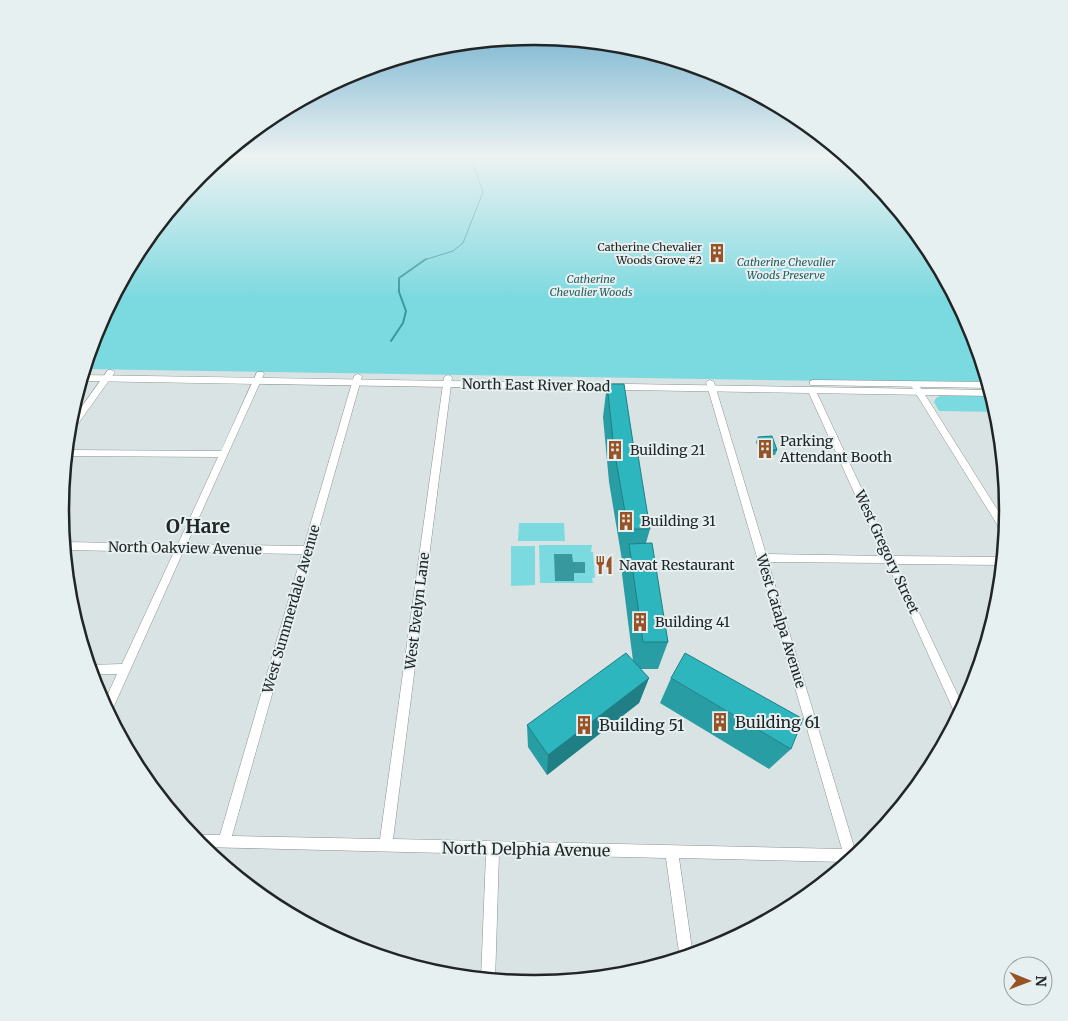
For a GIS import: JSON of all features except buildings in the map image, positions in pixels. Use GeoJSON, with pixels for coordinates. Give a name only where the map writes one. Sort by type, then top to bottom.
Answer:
{"type":"FeatureCollection","features":[{"type":"Feature","properties":{"kind":"main road","name":"North East River Road"},"geometry":{"type":"LineString","coordinates":[[90,372],[109,375]]}},
{"type":"Feature","properties":{"kind":"main road","name":"North East River Road"},"geometry":{"type":"LineString","coordinates":[[88,377],[109,375],[447,380],[916,388],[985,393]]}},
{"type":"Feature","properties":{"kind":"main road","name":"North East River Road"},"geometry":{"type":"LineString","coordinates":[[711,386],[812,391],[983,385]]}},
{"type":"Feature","properties":{"kind":"street"},"geometry":{"type":"LineString","coordinates":[[77,419],[109,375]]}},
{"type":"Feature","properties":{"kind":"street"},"geometry":{"type":"LineString","coordinates":[[110,702],[258,377]]}},
{"type":"Feature","properties":{"kind":"street","name":"West Summerdale Avenue"},"geometry":{"type":"LineString","coordinates":[[224,842],[357,379]]}},
{"type":"Feature","properties":{"kind":"street","name":"West Evelyn Lane"},"geometry":{"type":"LineString","coordinates":[[386,845],[447,380]]}},
{"type":"Feature","properties":{"kind":"street","name":"West Catalpa Avenue"},"geometry":{"type":"LineString","coordinates":[[711,386],[851,851]]}},
{"type":"Feature","properties":{"kind":"street"},"geometry":{"type":"LineString","coordinates":[[916,388],[999,520]]}},
{"type":"Feature","properties":{"kind":"street","name":"West Gregory Street"},"geometry":{"type":"LineString","coordinates":[[812,391],[957,704]]}},
{"type":"Feature","properties":{"kind":"street"},"geometry":{"type":"LineString","coordinates":[[72,453],[222,454]]}},
{"type":"Feature","properties":{"kind":"street","name":"North Oakview Avenue"},"geometry":{"type":"LineString","coordinates":[[70,546],[307,550]]}},
{"type":"Feature","properties":{"kind":"street"},"geometry":{"type":"LineString","coordinates":[[762,558],[997,561]]}},
{"type":"Feature","properties":{"kind":"street"},"geometry":{"type":"LineString","coordinates":[[96,669],[124,669]]}},
{"type":"Feature","properties":{"kind":"street","name":"North Delphia Avenue"},"geometry":{"type":"LineString","coordinates":[[207,841],[844,858]]}},
{"type":"Feature","properties":{"kind":"street"},"geometry":{"type":"LineString","coordinates":[[488,973],[493,848]]}},
{"type":"Feature","properties":{"kind":"street"},"geometry":{"type":"LineString","coordinates":[[672,852],[685,951]]}},
{"type":"Feature","properties":{"kind":"green space","name":"Catherine Chevalier Woods"},"geometry":{"type":"Polygon","coordinates":[[[183,205],[885,205],[921,252],[937,278],[964,332],[982,382],[90,369],[104,332],[131,278],[147,252],[183,205]]]}},
{"type":"Feature","properties":{"kind":"green space"},"geometry":{"type":"Polygon","coordinates":[[[942,395],[985,396],[989,412],[939,411],[934,402],[936,398],[942,395]]]}},
{"type":"Feature","properties":{"kind":"green space"},"geometry":{"type":"Polygon","coordinates":[[[519,523],[564,523],[565,541],[518,541],[519,523]]]}},
{"type":"Feature","properties":{"kind":"green space"},"geometry":{"type":"Polygon","coordinates":[[[539,545],[592,545],[591,552],[593,552],[595,578],[592,578],[593,583],[540,583],[539,545]]]}},
{"type":"Feature","properties":{"kind":"green space"},"geometry":{"type":"Polygon","coordinates":[[[511,546],[535,546],[535,585],[511,586],[511,546]]]}},
{"type":"Feature","properties":{"kind":"shaded area"},"geometry":{"type":"Polygon","coordinates":[[[554,554],[572,554],[573,562],[585,562],[585,573],[574,573],[574,581],[555,581],[554,554]]]}},
{"type":"Feature","properties":{"kind":"waterway"},"geometry":{"type":"LineString","coordinates":[[425,260],[453,251],[463,243],[478,205]]}},
{"type":"Feature","properties":{"kind":"waterway"},"geometry":{"type":"LineString","coordinates":[[391,341],[403,323],[406,311],[399,292],[399,278],[425,260]]}},
{"type":"Feature","properties":{"kind":"place","name":"Catherine Chevalier Woods Grove #2"},"geometry":{"type":"Point","coordinates":[717,253]}},
{"type":"Feature","properties":{"kind":"place","name":"Parking Attendant Booth"},"geometry":{"type":"Point","coordinates":[765,449]}},
{"type":"Feature","properties":{"kind":"place","name":"Building 21"},"geometry":{"type":"Point","coordinates":[615,450]}},
{"type":"Feature","properties":{"kind":"place","name":"Building 31"},"geometry":{"type":"Point","coordinates":[626,521]}},
{"type":"Feature","properties":{"kind":"place","name":"Navat Restaurant"},"geometry":{"type":"Point","coordinates":[604,565]}},
{"type":"Feature","properties":{"kind":"place","name":"Building 41"},"geometry":{"type":"Point","coordinates":[640,622]}},
{"type":"Feature","properties":{"kind":"place","name":"Building 61"},"geometry":{"type":"Point","coordinates":[720,722]}},
{"type":"Feature","properties":{"kind":"place","name":"Building 51"},"geometry":{"type":"Point","coordinates":[584,725]}},
{"type":"Feature","properties":{"kind":"district","name":"O'Hare"},"geometry":{"type":"Point","coordinates":[198,526]}},
{"type":"Feature","properties":{"kind":"park label","name":"Catherine Chevalier Woods Preserve"},"geometry":{"type":"Point","coordinates":[786,268]}}]}
